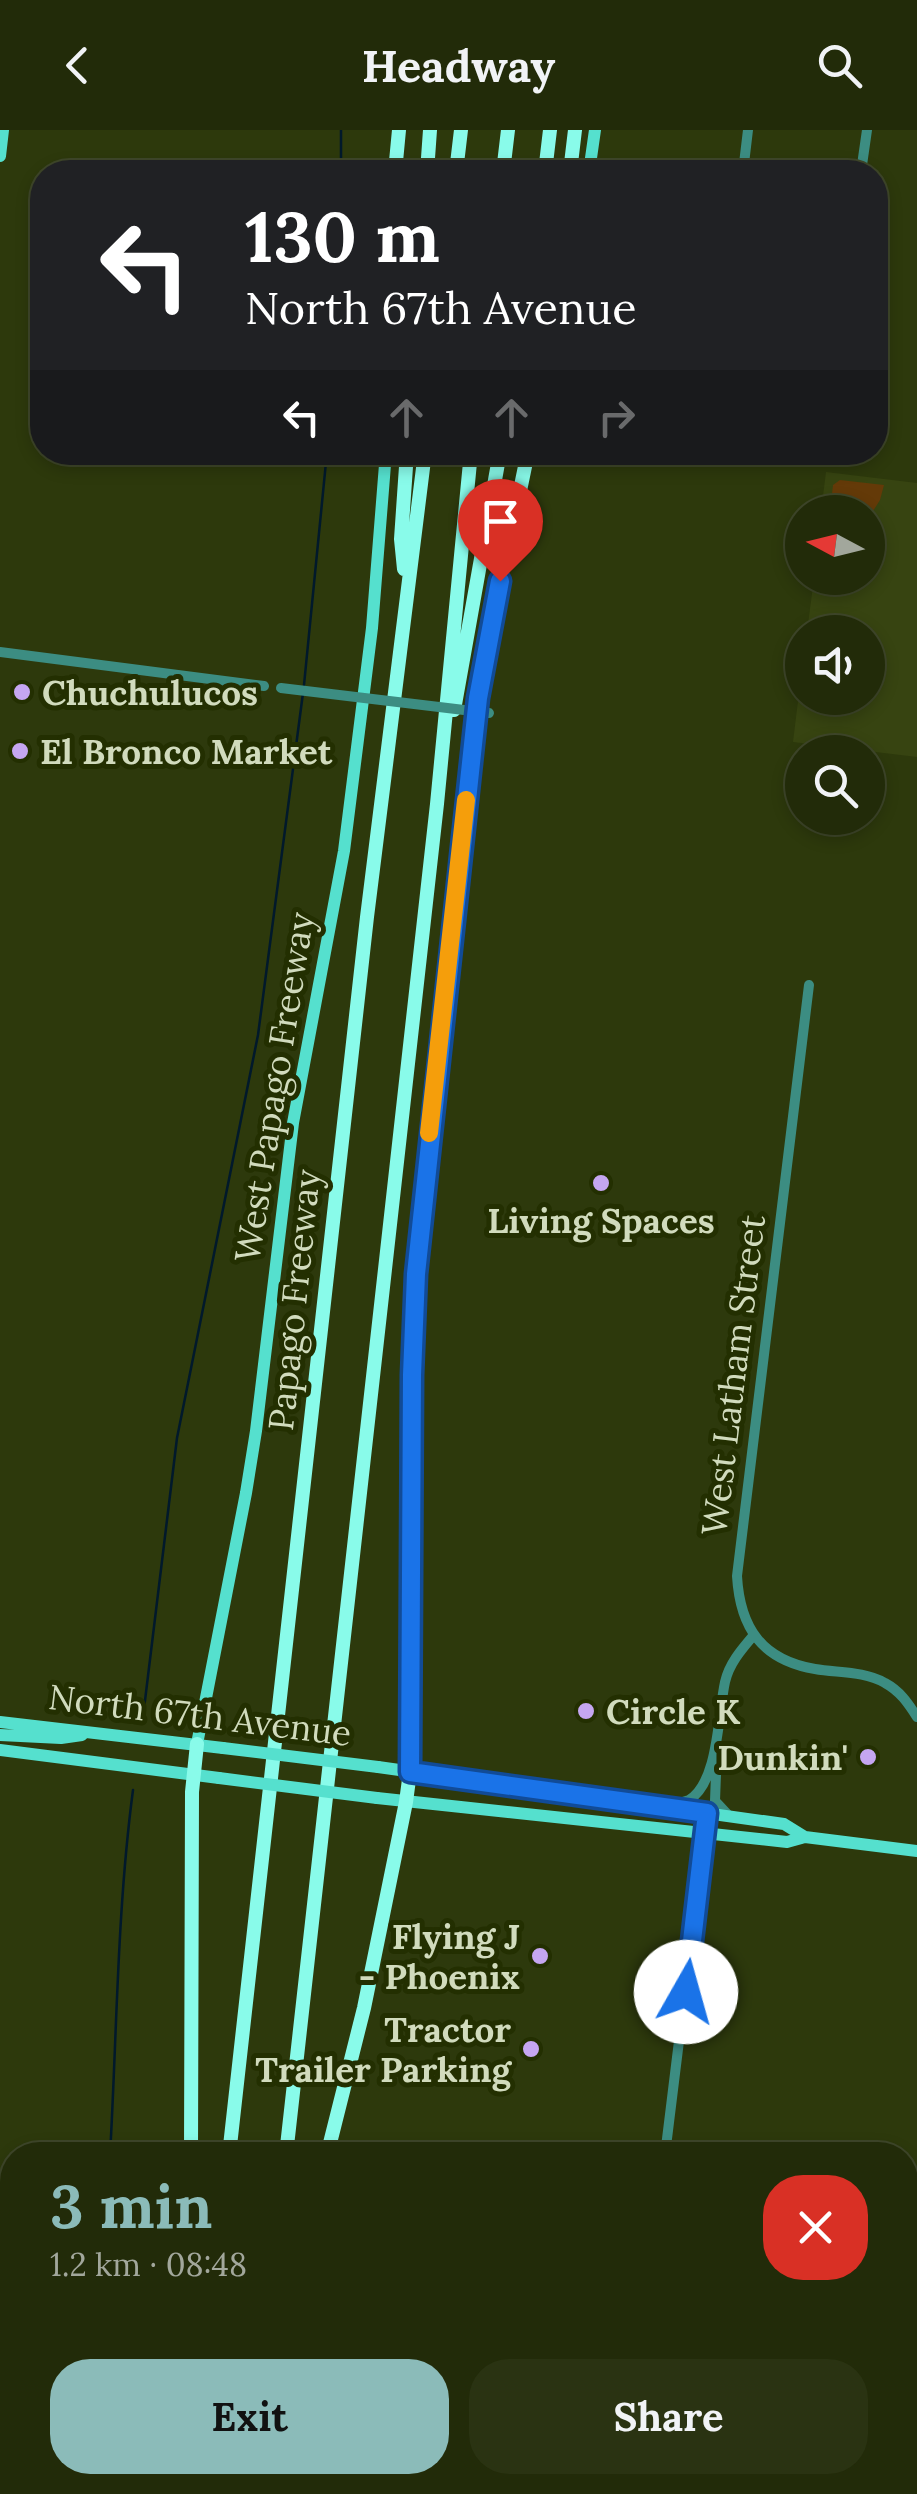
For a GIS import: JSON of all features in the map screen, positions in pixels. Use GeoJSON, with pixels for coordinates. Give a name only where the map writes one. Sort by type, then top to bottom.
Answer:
{"type":"FeatureCollection","features":[{"type":"Feature","properties":{"kind":"highway"},"geometry":{"type":"LineString","coordinates":[[395,160],[396,130]]}},
{"type":"Feature","properties":{"kind":"highway"},"geometry":{"type":"LineString","coordinates":[[428,160],[430,130]]}},
{"type":"Feature","properties":{"kind":"highway"},"geometry":{"type":"LineString","coordinates":[[457,160],[461,130]]}},
{"type":"Feature","properties":{"kind":"highway"},"geometry":{"type":"LineString","coordinates":[[504,160],[508,130]]}},
{"type":"Feature","properties":{"kind":"highway"},"geometry":{"type":"LineString","coordinates":[[547,160],[550,130]]}},
{"type":"Feature","properties":{"kind":"highway"},"geometry":{"type":"LineString","coordinates":[[571,160],[575,130]]}},
{"type":"Feature","properties":{"kind":"highway"},"geometry":{"type":"LineString","coordinates":[[406,600],[401,539],[407,465]]}},
{"type":"Feature","properties":{"kind":"highway","name":"Papago Freeway"},"geometry":{"type":"LineString","coordinates":[[230,2142],[367,917],[423,465]]}},
{"type":"Feature","properties":{"kind":"highway"},"geometry":{"type":"LineString","coordinates":[[287,2142],[437,804],[470,465]]}},
{"type":"Feature","properties":{"kind":"highway"},"geometry":{"type":"LineString","coordinates":[[437,804],[498,465]]}},
{"type":"Feature","properties":{"kind":"highway"},"geometry":{"type":"LineString","coordinates":[[516,510],[526,465]]}},
{"type":"Feature","properties":{"kind":"highway"},"geometry":{"type":"LineString","coordinates":[[190,2142],[193,1774],[197,1744]]}},
{"type":"Feature","properties":{"kind":"highway"},"geometry":{"type":"LineString","coordinates":[[331,2142],[364,2008],[410,1772]]}},
{"type":"Feature","properties":{"kind":"main road"},"geometry":{"type":"LineString","coordinates":[[0,156],[3,130]]}},
{"type":"Feature","properties":{"kind":"main road"},"geometry":{"type":"LineString","coordinates":[[591,160],[595,130]]}},
{"type":"Feature","properties":{"kind":"main road","name":"West Papago Freeway"},"geometry":{"type":"LineString","coordinates":[[197,1744],[246,1493],[293,1122],[344,850],[372,628],[385,465]]}},
{"type":"Feature","properties":{"kind":"main road"},"geometry":{"type":"LineString","coordinates":[[410,1772],[416,1274],[478,698],[516,510]]}},
{"type":"Feature","properties":{"kind":"main road","name":"North 67th Avenue"},"geometry":{"type":"LineString","coordinates":[[0,1722],[378,1767],[729,1816],[784,1824],[805,1837]]}},
{"type":"Feature","properties":{"kind":"main road"},"geometry":{"type":"LineString","coordinates":[[0,1735],[61,1738],[100,1732]]}},
{"type":"Feature","properties":{"kind":"main road","name":"North 67th Avenue"},"geometry":{"type":"LineString","coordinates":[[0,1750],[406,1802],[787,1842],[805,1837],[917,1851]]}},
{"type":"Feature","properties":{"kind":"street"},"geometry":{"type":"LineString","coordinates":[[744,160],[748,130]]}},
{"type":"Feature","properties":{"kind":"street"},"geometry":{"type":"LineString","coordinates":[[862,160],[866,130]]}},
{"type":"Feature","properties":{"kind":"street"},"geometry":{"type":"LineString","coordinates":[[0,652],[264,686]]}},
{"type":"Feature","properties":{"kind":"street"},"geometry":{"type":"LineString","coordinates":[[281,688],[489,714]]}},
{"type":"Feature","properties":{"kind":"street","name":"West Latham Street"},"geometry":{"type":"LineString","coordinates":[[753,1636],[742,1611],[737,1576],[809,985]]}},
{"type":"Feature","properties":{"kind":"street"},"geometry":{"type":"LineString","coordinates":[[644,1804],[687,1801],[699,1789],[712,1761],[725,1682],[736,1656],[753,1636],[776,1656],[797,1665],[876,1678],[915,1708]]}},
{"type":"Feature","properties":{"kind":"street"},"geometry":{"type":"LineString","coordinates":[[712,1761],[716,1774],[715,1801],[729,1816]]}},
{"type":"Feature","properties":{"kind":"street"},"geometry":{"type":"LineString","coordinates":[[667,2142],[707,1813]]}},
{"type":"Feature","properties":{"kind":"shaded area"},"geometry":{"type":"Polygon","coordinates":[[[826,472],[917,483],[917,757],[885,753],[885,735],[794,735],[796,715],[885,715],[885,615],[809,615],[812,595],[885,595],[885,495],[823,495],[826,472]]]}},
{"type":"Feature","properties":{"kind":"shaded area"},"geometry":{"type":"Polygon","coordinates":[[[840,480],[884,485],[881,495],[832,495],[833,485],[840,480]]]}},
{"type":"Feature","properties":{"kind":"waterway"},"geometry":{"type":"LineString","coordinates":[[341,130],[341,160]]}},
{"type":"Feature","properties":{"kind":"waterway"},"geometry":{"type":"LineString","coordinates":[[304,685],[326,465]]}},
{"type":"Feature","properties":{"kind":"waterway"},"geometry":{"type":"LineString","coordinates":[[143,1717],[177,1438],[258,1035],[303,693]]}},
{"type":"Feature","properties":{"kind":"waterway"},"geometry":{"type":"LineString","coordinates":[[111,2142],[121,1926],[133,1790]]}},
{"type":"Feature","properties":{"kind":"slow traffic"},"geometry":{"type":"LineString","coordinates":[[429,1133],[466,800]]}},
{"type":"Feature","properties":{"kind":"place","name":"Chuchulucos"},"geometry":{"type":"Point","coordinates":[22,692]}},
{"type":"Feature","properties":{"kind":"place","name":"El Bronco Market"},"geometry":{"type":"Point","coordinates":[20,751]}},
{"type":"Feature","properties":{"kind":"place","name":"Living Spaces"},"geometry":{"type":"Point","coordinates":[601,1183]}},
{"type":"Feature","properties":{"kind":"place","name":"Circle K"},"geometry":{"type":"Point","coordinates":[586,1711]}},
{"type":"Feature","properties":{"kind":"place","name":"Dunkin'"},"geometry":{"type":"Point","coordinates":[868,1757]}},
{"type":"Feature","properties":{"kind":"place","name":"Flying J - Phoenix"},"geometry":{"type":"Point","coordinates":[540,1956]}},
{"type":"Feature","properties":{"kind":"place","name":"Tractor Trailer Parking"},"geometry":{"type":"Point","coordinates":[531,2049]}},
{"type":"Feature","properties":{"kind":"route"},"geometry":{"type":"LineString","coordinates":[[500,581],[478,698],[416,1274],[410,1772],[707,1813],[686,1992]]}}]}
